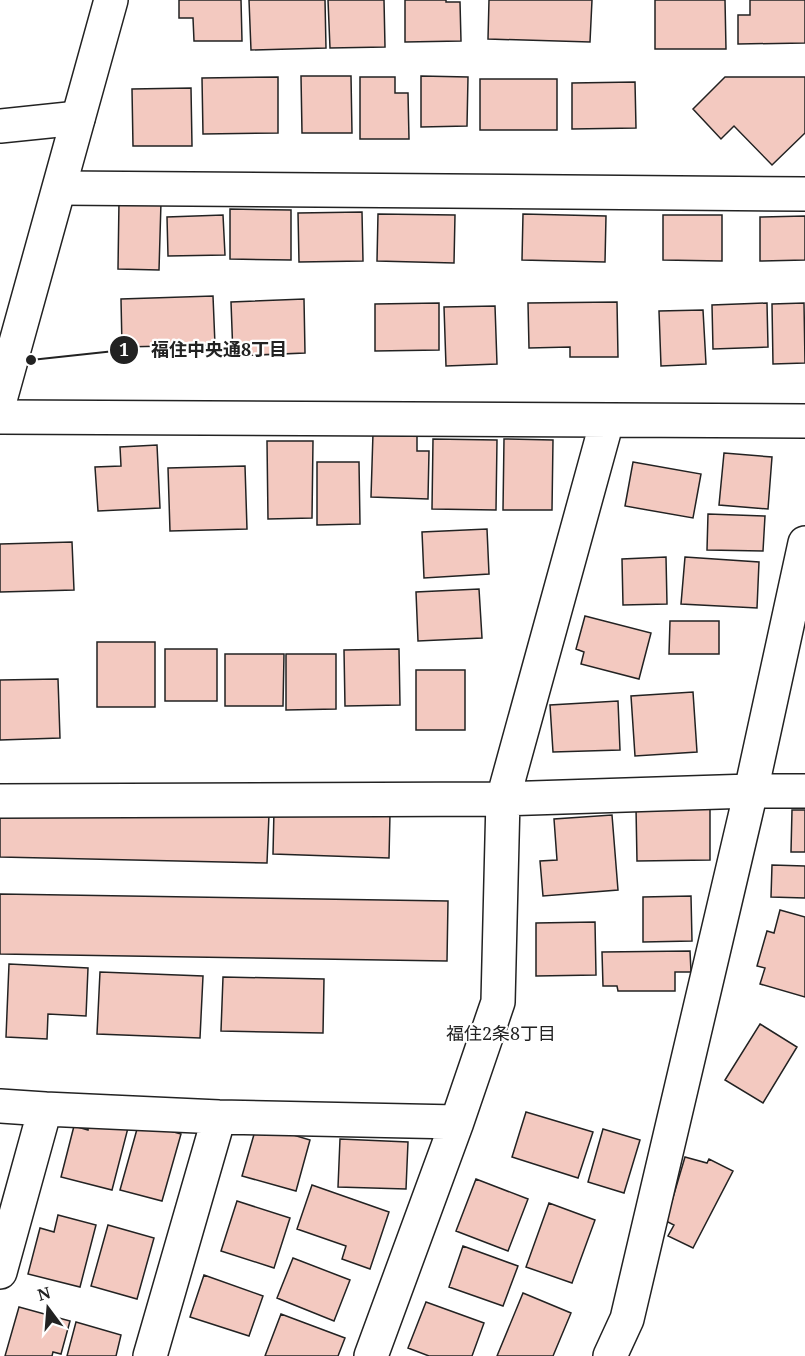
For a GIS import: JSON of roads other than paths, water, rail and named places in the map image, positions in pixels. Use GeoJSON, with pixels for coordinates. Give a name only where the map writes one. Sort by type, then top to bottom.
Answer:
{"type":"FeatureCollection","features":[{"type":"Feature","properties":{"kind":"street"},"geometry":{"type":"LineString","coordinates":[[0,400],[111,0]]}},
{"type":"Feature","properties":{"kind":"street"},"geometry":{"type":"LineString","coordinates":[[0,126],[78,118]]}},
{"type":"Feature","properties":{"kind":"street"},"geometry":{"type":"LineString","coordinates":[[60,188],[805,194]]}},
{"type":"Feature","properties":{"kind":"street"},"geometry":{"type":"LineString","coordinates":[[0,417],[805,421]]}},
{"type":"Feature","properties":{"kind":"street"},"geometry":{"type":"LineString","coordinates":[[371,1356],[457,1122],[498,1002],[503,799],[607,420]]}},
{"type":"Feature","properties":{"kind":"street"},"geometry":{"type":"LineString","coordinates":[[610,1356],[627,1319],[751,791],[805,543]]}},
{"type":"Feature","properties":{"kind":"street"},"geometry":{"type":"LineString","coordinates":[[0,801],[503,799],[805,791]]}},
{"type":"Feature","properties":{"kind":"street"},"geometry":{"type":"LineString","coordinates":[[0,1106],[219,1117],[457,1122]]}},
{"type":"Feature","properties":{"kind":"street"},"geometry":{"type":"LineString","coordinates":[[0,1272],[45,1109]]}},
{"type":"Feature","properties":{"kind":"street"},"geometry":{"type":"LineString","coordinates":[[150,1356],[219,1117]]}},
{"type":"Feature","properties":{"kind":"place","name":"福住中央通8丁目"},"geometry":{"type":"Point","coordinates":[31,360]}},
{"type":"Feature","properties":{"kind":"district","name":"福住2条8丁目"},"geometry":{"type":"Point","coordinates":[501,1034]}}]}
